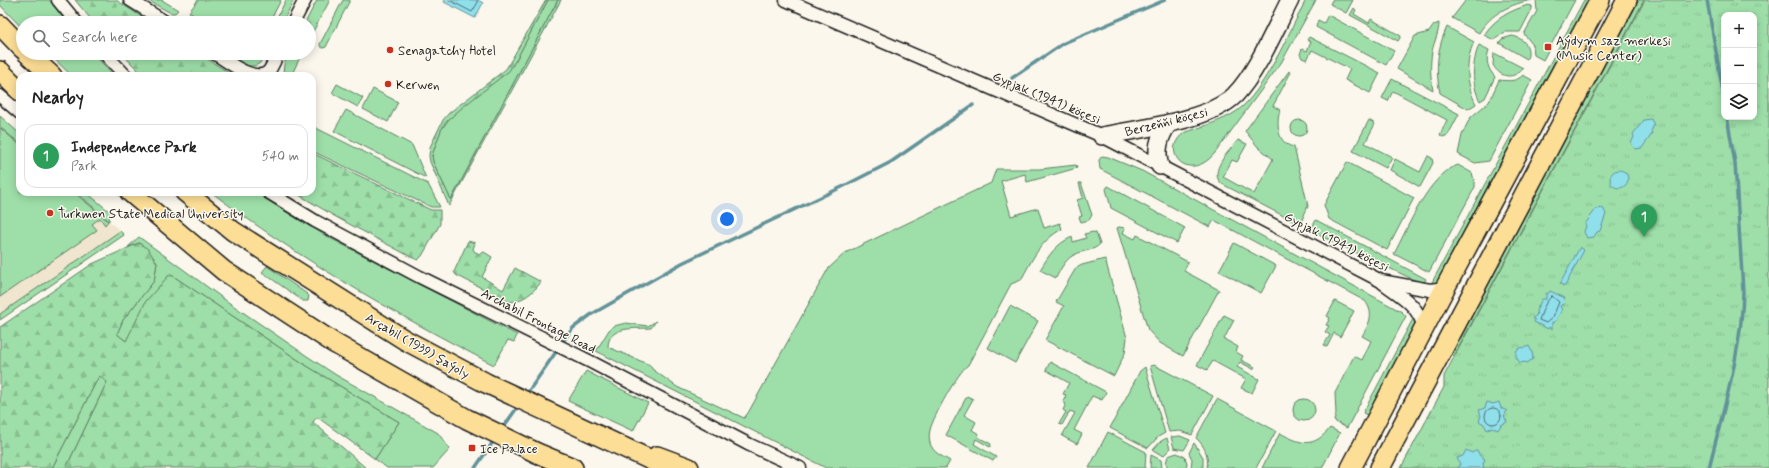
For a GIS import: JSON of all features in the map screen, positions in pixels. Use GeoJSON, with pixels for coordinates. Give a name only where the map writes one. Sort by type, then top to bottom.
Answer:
{"type":"FeatureCollection","features":[{"type":"Feature","properties":{"kind":"main road"},"geometry":{"type":"LineString","coordinates":[[1351,468],[1445,288],[1600,0]]}},
{"type":"Feature","properties":{"kind":"main road"},"geometry":{"type":"LineString","coordinates":[[1380,468],[1628,0]]}},
{"type":"Feature","properties":{"kind":"main road"},"geometry":{"type":"LineString","coordinates":[[0,24],[16,41]]}},
{"type":"Feature","properties":{"kind":"main road"},"geometry":{"type":"LineString","coordinates":[[35,60],[48,72]]}},
{"type":"Feature","properties":{"kind":"main road"},"geometry":{"type":"LineString","coordinates":[[0,71],[16,86]]}},
{"type":"Feature","properties":{"kind":"main road"},"geometry":{"type":"LineString","coordinates":[[135,196],[224,271],[334,343],[467,419],[539,454],[573,468]]}},
{"type":"Feature","properties":{"kind":"main road","name":"Arçabil (1939) şaýoly"},"geometry":{"type":"LineString","coordinates":[[190,196],[233,231],[405,340],[486,383],[668,468]]}},
{"type":"Feature","properties":{"kind":"main road"},"geometry":{"type":"LineString","coordinates":[[561,419],[689,468]]}},
{"type":"Feature","properties":{"kind":"main road"},"geometry":{"type":"LineString","coordinates":[[1376,420],[1399,432]]}},
{"type":"Feature","properties":{"kind":"main road"},"geometry":{"type":"LineString","coordinates":[[539,454],[558,468]]}},
{"type":"Feature","properties":{"kind":"street"},"geometry":{"type":"LineString","coordinates":[[58,0],[71,16]]}},
{"type":"Feature","properties":{"kind":"street"},"geometry":{"type":"LineString","coordinates":[[130,0],[156,16]]}},
{"type":"Feature","properties":{"kind":"street"},"geometry":{"type":"LineString","coordinates":[[297,16],[305,0]]}},
{"type":"Feature","properties":{"kind":"street","name":"Gypjak (1941) köçesi"},"geometry":{"type":"LineString","coordinates":[[786,0],[1102,136],[1381,281],[1430,290],[1445,288]]}},
{"type":"Feature","properties":{"kind":"street","name":"Berzeňňi köçesi"},"geometry":{"type":"LineString","coordinates":[[1102,136],[1169,123],[1213,110],[1228,102],[1235,95],[1256,64],[1290,0]]}},
{"type":"Feature","properties":{"kind":"street"},"geometry":{"type":"LineString","coordinates":[[111,60],[122,72]]}},
{"type":"Feature","properties":{"kind":"street"},"geometry":{"type":"LineString","coordinates":[[225,60],[245,72]]}},
{"type":"Feature","properties":{"kind":"street"},"geometry":{"type":"LineString","coordinates":[[268,72],[274,60]]}},
{"type":"Feature","properties":{"kind":"street"},"geometry":{"type":"LineString","coordinates":[[0,96],[16,110]]}},
{"type":"Feature","properties":{"kind":"street"},"geometry":{"type":"LineString","coordinates":[[1160,166],[1157,158],[1158,148],[1164,130],[1169,123]]}},
{"type":"Feature","properties":{"kind":"street"},"geometry":{"type":"LineString","coordinates":[[123,196],[224,271]]}},
{"type":"Feature","properties":{"kind":"street","name":"Archabil Frontage Road"},"geometry":{"type":"LineString","coordinates":[[274,196],[315,221],[420,277],[589,361],[750,445],[800,468]]}},
{"type":"Feature","properties":{"kind":"street"},"geometry":{"type":"LineString","coordinates":[[1381,281],[1414,307],[1420,316],[1424,328]]}},
{"type":"Feature","properties":{"kind":"shaded area","name":"Turkmen State Medical University"},"geometry":{"type":"Polygon","coordinates":[[[0,128],[16,142],[16,196],[80,196],[125,235],[0,320],[0,128]]]}},
{"type":"Feature","properties":{"kind":"green space"},"geometry":{"type":"Polygon","coordinates":[[[0,0],[49,0],[62,16],[16,16],[16,22],[0,5],[0,0]]]}},
{"type":"Feature","properties":{"kind":"green space"},"geometry":{"type":"Polygon","coordinates":[[[75,0],[116,0],[140,16],[88,16],[75,0]]]}},
{"type":"Feature","properties":{"kind":"green space"},"geometry":{"type":"Polygon","coordinates":[[[147,0],[162,0],[178,10],[175,13],[171,13],[147,0]]]}},
{"type":"Feature","properties":{"kind":"green space"},"geometry":{"type":"Polygon","coordinates":[[[198,0],[281,0],[273,16],[195,16],[189,12],[198,0]]]}},
{"type":"Feature","properties":{"kind":"green space"},"geometry":{"type":"Polygon","coordinates":[[[286,0],[294,0],[286,16],[278,16],[286,0]]]}},
{"type":"Feature","properties":{"kind":"green space"},"geometry":{"type":"Polygon","coordinates":[[[317,0],[330,0],[316,26],[316,16],[309,16],[317,0]]]}},
{"type":"Feature","properties":{"kind":"green space"},"geometry":{"type":"Polygon","coordinates":[[[343,0],[350,0],[326,47],[323,48],[320,44],[343,0]]]}},
{"type":"Feature","properties":{"kind":"green space"},"geometry":{"type":"Polygon","coordinates":[[[546,0],[548,0],[509,71],[464,106],[448,120],[441,130],[432,155],[433,162],[451,200],[558,0],[561,0],[449,206],[430,162],[430,147],[443,120],[449,113],[506,69],[546,0]]]}},
{"type":"Feature","properties":{"kind":"green space"},"geometry":{"type":"Polygon","coordinates":[[[548,0],[558,0],[451,200],[433,162],[432,155],[441,130],[448,120],[464,105],[508,71],[516,60],[548,0]]]}},
{"type":"Feature","properties":{"kind":"green space"},"geometry":{"type":"Polygon","coordinates":[[[1306,0],[1316,0],[1281,63],[1215,153],[1205,162],[1195,166],[1180,162],[1176,156],[1174,148],[1177,140],[1184,133],[1231,115],[1247,102],[1257,90],[1276,60],[1306,0]]]}},
{"type":"Feature","properties":{"kind":"green space"},"geometry":{"type":"Polygon","coordinates":[[[1332,0],[1353,0],[1346,13],[1330,4],[1332,0]]]}},
{"type":"Feature","properties":{"kind":"green space"},"geometry":{"type":"Polygon","coordinates":[[[1466,0],[1532,0],[1502,10],[1489,20],[1479,33],[1452,18],[1466,0]]]}},
{"type":"Feature","properties":{"kind":"green space"},"geometry":{"type":"Polygon","coordinates":[[[1536,0],[1575,0],[1543,60],[1534,55],[1533,45],[1524,34],[1537,11],[1536,0]]]}},
{"type":"Feature","properties":{"kind":"green space"},"geometry":{"type":"Polygon","coordinates":[[[1584,0],[1591,0],[1439,282],[1430,286],[1584,0]]]}},
{"type":"Feature","properties":{"kind":"green space"},"geometry":{"type":"Polygon","coordinates":[[[1639,0],[1644,0],[1454,356],[1450,353],[1639,0]]]}},
{"type":"Feature","properties":{"kind":"green space"},"geometry":{"type":"Polygon","coordinates":[[[1645,0],[1769,0],[1769,468],[1401,468],[1444,387],[1444,376],[1645,0]]]}},
{"type":"Feature","properties":{"kind":"green space"},"geometry":{"type":"Polygon","coordinates":[[[1528,5],[1532,6],[1532,9],[1520,32],[1505,32],[1494,40],[1484,35],[1493,24],[1503,16],[1528,5]]]}},
{"type":"Feature","properties":{"kind":"green space"},"geometry":{"type":"Polygon","coordinates":[[[1354,8],[1356,10],[1354,14],[1369,23],[1371,19],[1401,36],[1398,41],[1350,15],[1354,8]]]}},
{"type":"Feature","properties":{"kind":"green space"},"geometry":{"type":"Polygon","coordinates":[[[1328,15],[1394,51],[1386,65],[1316,27],[1318,20],[1324,23],[1328,15]]]}},
{"type":"Feature","properties":{"kind":"green space"},"geometry":{"type":"Polygon","coordinates":[[[1439,23],[1431,61],[1433,90],[1397,69],[1415,36],[1429,32],[1434,25],[1439,23]]]}},
{"type":"Feature","properties":{"kind":"green space"},"geometry":{"type":"Polygon","coordinates":[[[1447,27],[1474,42],[1469,57],[1468,73],[1470,89],[1476,104],[1468,109],[1440,93],[1437,68],[1439,51],[1447,27]]]}},
{"type":"Feature","properties":{"kind":"green space"},"geometry":{"type":"Polygon","coordinates":[[[1512,36],[1520,39],[1526,44],[1528,51],[1527,59],[1499,43],[1502,39],[1512,36]]]}},
{"type":"Feature","properties":{"kind":"green space"},"geometry":{"type":"Polygon","coordinates":[[[1309,37],[1380,73],[1370,93],[1345,80],[1350,69],[1312,50],[1307,60],[1302,58],[1300,54],[1302,49],[1307,51],[1311,42],[1307,40],[1309,37]]]}},
{"type":"Feature","properties":{"kind":"green space"},"geometry":{"type":"Polygon","coordinates":[[[1479,45],[1489,50],[1487,58],[1488,65],[1495,77],[1485,98],[1480,101],[1474,80],[1475,59],[1479,45]]]}},
{"type":"Feature","properties":{"kind":"green space"},"geometry":{"type":"Polygon","coordinates":[[[1494,53],[1523,68],[1511,76],[1499,73],[1493,65],[1494,53]]]}},
{"type":"Feature","properties":{"kind":"green space"},"geometry":{"type":"Polygon","coordinates":[[[55,60],[99,60],[110,72],[68,72],[55,60]]]}},
{"type":"Feature","properties":{"kind":"green space"},"geometry":{"type":"Polygon","coordinates":[[[128,60],[209,60],[228,72],[140,72],[128,60]]]}},
{"type":"Feature","properties":{"kind":"green space"},"geometry":{"type":"Polygon","coordinates":[[[235,60],[262,60],[260,63],[251,66],[241,64],[235,60]]]}},
{"type":"Feature","properties":{"kind":"green space"},"geometry":{"type":"Polygon","coordinates":[[[286,60],[299,60],[293,72],[283,72],[286,60]]]}},
{"type":"Feature","properties":{"kind":"green space"},"geometry":{"type":"Polygon","coordinates":[[[1289,71],[1291,72],[1273,106],[1280,110],[1278,127],[1281,138],[1288,145],[1294,147],[1308,206],[1301,222],[1297,223],[1222,184],[1218,179],[1217,173],[1221,161],[1238,140],[1247,144],[1237,162],[1232,160],[1223,177],[1254,194],[1273,159],[1258,147],[1245,131],[1289,71]]]}},
{"type":"Feature","properties":{"kind":"green space"},"geometry":{"type":"Polygon","coordinates":[[[1523,75],[1532,80],[1489,161],[1475,163],[1458,154],[1462,135],[1467,124],[1471,117],[1489,102],[1499,80],[1515,80],[1523,75]]]}},
{"type":"Feature","properties":{"kind":"green space"},"geometry":{"type":"Polygon","coordinates":[[[1392,79],[1459,114],[1448,135],[1443,137],[1440,135],[1447,120],[1393,91],[1388,101],[1382,98],[1392,79]]]}},
{"type":"Feature","properties":{"kind":"green space"},"geometry":{"type":"Polygon","coordinates":[[[337,84],[363,98],[358,107],[332,93],[337,84]]]}},
{"type":"Feature","properties":{"kind":"green space"},"geometry":{"type":"Polygon","coordinates":[[[373,89],[398,102],[388,122],[363,109],[373,89]]]}},
{"type":"Feature","properties":{"kind":"green space"},"geometry":{"type":"Polygon","coordinates":[[[346,110],[412,145],[426,178],[334,131],[346,110]]]}},
{"type":"Feature","properties":{"kind":"green space"},"geometry":{"type":"Polygon","coordinates":[[[0,116],[16,130],[16,141],[0,127],[0,116]]]}},
{"type":"Feature","properties":{"kind":"green space"},"geometry":{"type":"Polygon","coordinates":[[[1296,120],[1302,120],[1307,125],[1305,134],[1302,136],[1296,136],[1291,131],[1291,125],[1296,120]]]}},
{"type":"Feature","properties":{"kind":"green space"},"geometry":{"type":"Polygon","coordinates":[[[1369,120],[1375,124],[1365,143],[1392,157],[1386,168],[1353,151],[1369,120]]]}},
{"type":"Feature","properties":{"kind":"green space","name":"Turkmen State Medical University"},"geometry":{"type":"Polygon","coordinates":[[[0,128],[16,142],[16,196],[79,196],[108,221],[105,225],[100,218],[92,224],[97,230],[0,297],[0,128]]]}},
{"type":"Feature","properties":{"kind":"green space"},"geometry":{"type":"Polygon","coordinates":[[[316,128],[428,184],[440,207],[431,207],[316,153],[316,128]]]}},
{"type":"Feature","properties":{"kind":"green space"},"geometry":{"type":"Polygon","coordinates":[[[316,155],[431,210],[440,210],[440,224],[422,256],[418,260],[336,217],[301,196],[316,196],[316,155]]]}},
{"type":"Feature","properties":{"kind":"green space"},"geometry":{"type":"Polygon","coordinates":[[[1102,156],[1142,171],[1402,312],[1406,316],[1347,428],[1334,421],[1336,414],[1335,393],[1354,356],[1362,360],[1371,341],[1362,336],[1370,319],[1370,310],[1365,301],[1214,220],[1210,227],[1100,169],[1099,160],[1102,156]]]}},
{"type":"Feature","properties":{"kind":"green space"},"geometry":{"type":"Polygon","coordinates":[[[1428,156],[1432,158],[1433,163],[1420,187],[1390,170],[1395,159],[1420,172],[1428,156]]]}},
{"type":"Feature","properties":{"kind":"green space"},"geometry":{"type":"Polygon","coordinates":[[[1347,162],[1414,198],[1387,250],[1329,219],[1324,205],[1347,162]]]}},
{"type":"Feature","properties":{"kind":"green space"},"geometry":{"type":"Polygon","coordinates":[[[1076,165],[1077,168],[1027,182],[1025,174],[1001,181],[1011,216],[1038,208],[1044,228],[1060,223],[1062,229],[1042,245],[1021,280],[1011,284],[968,365],[952,385],[936,415],[930,430],[930,441],[931,446],[936,452],[950,461],[946,468],[826,468],[596,351],[609,330],[614,326],[626,323],[648,326],[656,321],[651,328],[631,329],[618,332],[609,340],[608,347],[650,365],[652,369],[677,387],[744,418],[828,269],[845,253],[991,183],[996,169],[1040,169],[1076,165]]]}},
{"type":"Feature","properties":{"kind":"green space"},"geometry":{"type":"Polygon","coordinates":[[[1458,165],[1472,173],[1475,187],[1429,272],[1394,254],[1412,217],[1428,191],[1437,179],[1458,165]]]}},
{"type":"Feature","properties":{"kind":"green space"},"geometry":{"type":"Polygon","coordinates":[[[1079,183],[1081,183],[1092,215],[1089,220],[1081,222],[1079,217],[1082,216],[1077,200],[1083,198],[1079,183]]]}},
{"type":"Feature","properties":{"kind":"green space"},"geometry":{"type":"Polygon","coordinates":[[[1108,186],[1185,228],[1177,243],[1111,208],[1106,189],[1108,186]]]}},
{"type":"Feature","properties":{"kind":"green space"},"geometry":{"type":"Polygon","coordinates":[[[81,196],[91,196],[110,212],[109,221],[81,196]]]}},
{"type":"Feature","properties":{"kind":"green space"},"geometry":{"type":"Polygon","coordinates":[[[216,196],[261,196],[328,237],[517,335],[514,342],[508,340],[494,365],[349,285],[244,217],[216,196]]]}},
{"type":"Feature","properties":{"kind":"green space"},"geometry":{"type":"Polygon","coordinates":[[[1316,220],[1426,279],[1423,284],[1310,231],[1316,220]]]}},
{"type":"Feature","properties":{"kind":"green space"},"geometry":{"type":"Polygon","coordinates":[[[1117,228],[1125,228],[1123,233],[1135,239],[1137,235],[1188,262],[1184,271],[1219,290],[1183,356],[1160,343],[1148,330],[1117,228]]]}},
{"type":"Feature","properties":{"kind":"green space"},"geometry":{"type":"Polygon","coordinates":[[[120,231],[124,235],[0,320],[0,314],[120,231]]]}},
{"type":"Feature","properties":{"kind":"green space"},"geometry":{"type":"Polygon","coordinates":[[[1093,232],[1096,233],[1100,244],[1095,248],[1069,258],[1056,278],[1040,270],[1050,255],[1066,240],[1072,237],[1073,242],[1086,238],[1084,234],[1093,232]]]}},
{"type":"Feature","properties":{"kind":"green space"},"geometry":{"type":"Polygon","coordinates":[[[139,237],[228,302],[307,356],[336,375],[438,433],[450,449],[433,468],[387,468],[375,459],[399,422],[307,366],[170,274],[126,341],[117,334],[123,320],[154,281],[157,263],[139,243],[128,247],[139,237]]]}},
{"type":"Feature","properties":{"kind":"green space"},"geometry":{"type":"Polygon","coordinates":[[[468,241],[475,243],[473,249],[475,252],[480,254],[484,252],[492,257],[482,277],[503,290],[515,268],[541,282],[535,290],[527,296],[519,300],[509,302],[456,275],[454,272],[468,241]]]}},
{"type":"Feature","properties":{"kind":"green space"},"geometry":{"type":"Polygon","coordinates":[[[139,243],[148,249],[157,263],[154,281],[123,320],[117,334],[126,341],[146,301],[170,274],[307,366],[399,422],[375,459],[317,417],[313,422],[366,468],[66,468],[107,382],[99,376],[52,468],[0,468],[0,327],[92,264],[139,243]]]}},
{"type":"Feature","properties":{"kind":"green space"},"geometry":{"type":"Polygon","coordinates":[[[1234,243],[1276,266],[1261,293],[1219,271],[1234,243]]]}},
{"type":"Feature","properties":{"kind":"green space"},"geometry":{"type":"Polygon","coordinates":[[[1105,259],[1127,338],[1125,353],[1114,376],[1045,340],[1064,306],[1056,302],[1076,268],[1105,259]]]}},
{"type":"Feature","properties":{"kind":"green space"},"geometry":{"type":"Polygon","coordinates":[[[267,266],[307,294],[309,296],[308,301],[303,301],[262,272],[267,266]]]}},
{"type":"Feature","properties":{"kind":"green space"},"geometry":{"type":"Polygon","coordinates":[[[1335,301],[1354,311],[1340,337],[1334,333],[1327,347],[1324,345],[1330,335],[1325,332],[1329,326],[1326,325],[1330,318],[1327,316],[1335,301]]]}},
{"type":"Feature","properties":{"kind":"green space"},"geometry":{"type":"Polygon","coordinates":[[[1010,306],[1038,321],[1015,363],[988,348],[1010,306]]]}},
{"type":"Feature","properties":{"kind":"green space"},"geometry":{"type":"Polygon","coordinates":[[[1224,315],[1234,320],[1224,339],[1238,347],[1236,352],[1243,356],[1241,360],[1255,367],[1253,369],[1240,362],[1237,367],[1259,379],[1252,393],[1241,388],[1246,379],[1213,361],[1207,370],[1197,365],[1224,315]]]}},
{"type":"Feature","properties":{"kind":"green space"},"geometry":{"type":"Polygon","coordinates":[[[1414,317],[1415,329],[1369,416],[1363,413],[1414,317]]]}},
{"type":"Feature","properties":{"kind":"green space"},"geometry":{"type":"Polygon","coordinates":[[[1050,362],[1106,392],[1102,400],[1092,396],[1074,430],[1082,434],[1077,444],[1062,436],[1075,413],[1070,411],[1062,425],[1059,424],[1066,412],[1063,410],[1066,404],[1063,402],[1066,395],[1063,394],[1069,383],[1046,370],[1050,362]]]}},
{"type":"Feature","properties":{"kind":"green space"},"geometry":{"type":"Polygon","coordinates":[[[1154,365],[1213,396],[1192,435],[1180,431],[1169,432],[1150,366],[1154,365]]]}},
{"type":"Feature","properties":{"kind":"green space"},"geometry":{"type":"Polygon","coordinates":[[[1145,367],[1165,433],[1158,437],[1148,448],[1110,428],[1140,371],[1145,367]]]}},
{"type":"Feature","properties":{"kind":"green space"},"geometry":{"type":"Polygon","coordinates":[[[586,371],[648,403],[633,431],[568,401],[586,371]]]}},
{"type":"Feature","properties":{"kind":"green space"},"geometry":{"type":"Polygon","coordinates":[[[99,376],[107,382],[66,468],[52,468],[99,376]]]}},
{"type":"Feature","properties":{"kind":"green space"},"geometry":{"type":"Polygon","coordinates":[[[967,396],[973,399],[964,415],[976,422],[972,430],[979,434],[978,437],[991,444],[990,447],[976,439],[974,444],[996,457],[993,461],[946,435],[967,396]]]}},
{"type":"Feature","properties":{"kind":"green space"},"geometry":{"type":"Polygon","coordinates":[[[1217,399],[1276,431],[1256,468],[1207,468],[1206,452],[1202,444],[1196,438],[1217,399]]]}},
{"type":"Feature","properties":{"kind":"green space"},"geometry":{"type":"Polygon","coordinates":[[[1304,399],[1312,402],[1315,410],[1312,418],[1304,421],[1296,418],[1293,410],[1296,402],[1304,399]]]}},
{"type":"Feature","properties":{"kind":"green space"},"geometry":{"type":"Polygon","coordinates":[[[1330,428],[1340,433],[1322,468],[1262,468],[1280,433],[1301,442],[1312,442],[1324,435],[1330,428]]]}},
{"type":"Feature","properties":{"kind":"green space"},"geometry":{"type":"Polygon","coordinates":[[[1108,432],[1146,452],[1145,468],[1089,468],[1108,432]]]}},
{"type":"Feature","properties":{"kind":"green space"},"geometry":{"type":"Polygon","coordinates":[[[1180,436],[1190,440],[1184,450],[1174,448],[1171,437],[1180,436]]]}},
{"type":"Feature","properties":{"kind":"green space"},"geometry":{"type":"Polygon","coordinates":[[[1167,438],[1170,449],[1163,456],[1153,450],[1161,441],[1167,438]]]}},
{"type":"Feature","properties":{"kind":"green space"},"geometry":{"type":"Polygon","coordinates":[[[1194,443],[1203,457],[1203,468],[1191,468],[1192,459],[1189,453],[1194,443]]]}},
{"type":"Feature","properties":{"kind":"green space"},"geometry":{"type":"Polygon","coordinates":[[[1177,453],[1185,457],[1187,463],[1186,468],[1168,468],[1166,463],[1168,456],[1177,453]]]}},
{"type":"Feature","properties":{"kind":"green space"},"geometry":{"type":"Polygon","coordinates":[[[1151,455],[1161,460],[1162,468],[1150,468],[1151,455]]]}},
{"type":"Feature","properties":{"kind":"water"},"geometry":{"type":"Polygon","coordinates":[[[445,0],[478,0],[483,3],[475,18],[444,2],[445,0]]]}},
{"type":"Feature","properties":{"kind":"water"},"geometry":{"type":"Polygon","coordinates":[[[1651,119],[1654,125],[1651,131],[1652,134],[1642,148],[1635,149],[1631,143],[1634,137],[1633,134],[1644,120],[1651,119]]]}},
{"type":"Feature","properties":{"kind":"water"},"geometry":{"type":"Polygon","coordinates":[[[1619,170],[1625,173],[1628,179],[1625,185],[1619,188],[1613,185],[1610,179],[1613,173],[1619,170]]]}},
{"type":"Feature","properties":{"kind":"water"},"geometry":{"type":"Polygon","coordinates":[[[1603,208],[1606,214],[1600,231],[1597,232],[1594,237],[1587,238],[1584,232],[1586,226],[1585,224],[1596,209],[1603,208]]]}},
{"type":"Feature","properties":{"kind":"water"},"geometry":{"type":"Polygon","coordinates":[[[1580,247],[1584,250],[1565,286],[1560,284],[1580,247]]]}},
{"type":"Feature","properties":{"kind":"water"},"geometry":{"type":"Polygon","coordinates":[[[1550,291],[1565,298],[1563,301],[1565,303],[1560,306],[1562,310],[1555,322],[1552,322],[1552,329],[1549,327],[1548,329],[1534,322],[1535,320],[1532,318],[1537,315],[1536,311],[1542,299],[1546,299],[1546,293],[1548,294],[1550,291]]]}},
{"type":"Feature","properties":{"kind":"water"},"geometry":{"type":"Polygon","coordinates":[[[1529,346],[1533,359],[1527,363],[1520,363],[1516,357],[1516,351],[1522,347],[1524,348],[1529,346]]]}},
{"type":"Feature","properties":{"kind":"water"},"geometry":{"type":"Polygon","coordinates":[[[1487,402],[1493,404],[1499,402],[1501,408],[1507,411],[1504,416],[1507,422],[1501,425],[1498,430],[1492,427],[1487,430],[1484,424],[1479,421],[1481,416],[1479,410],[1485,408],[1487,402]]]}},
{"type":"Feature","properties":{"kind":"water"},"geometry":{"type":"Polygon","coordinates":[[[1466,450],[1472,453],[1477,450],[1480,456],[1485,459],[1483,464],[1484,468],[1458,468],[1460,464],[1457,458],[1463,456],[1466,450]]]}},
{"type":"Feature","properties":{"kind":"waterway"},"geometry":{"type":"LineString","coordinates":[[1012,78],[1064,43],[1165,0]]}},
{"type":"Feature","properties":{"kind":"waterway"},"geometry":{"type":"LineString","coordinates":[[1707,0],[1722,84]]}},
{"type":"Feature","properties":{"kind":"waterway"},"geometry":{"type":"LineString","coordinates":[[561,344],[573,328],[592,314],[682,263],[891,162],[973,105]]}},
{"type":"Feature","properties":{"kind":"waterway"},"geometry":{"type":"LineString","coordinates":[[1709,468],[1731,380],[1742,313],[1743,291],[1735,163],[1728,120]]}},
{"type":"Feature","properties":{"kind":"waterway"},"geometry":{"type":"LineString","coordinates":[[526,395],[558,349]]}},
{"type":"Feature","properties":{"kind":"waterway"},"geometry":{"type":"LineString","coordinates":[[502,429],[519,405]]}},
{"type":"Feature","properties":{"kind":"waterway"},"geometry":{"type":"LineString","coordinates":[[475,468],[495,439]]}},
{"type":"Feature","properties":{"kind":"place","name":"Aýdym saz merkesi (Music Center)"},"geometry":{"type":"Point","coordinates":[1548,47]}},
{"type":"Feature","properties":{"kind":"place","name":"Senagatchy Hotel"},"geometry":{"type":"Point","coordinates":[390,50]}},
{"type":"Feature","properties":{"kind":"place","name":"Kerwen"},"geometry":{"type":"Point","coordinates":[388,84]}},
{"type":"Feature","properties":{"kind":"place","name":"Turkmen State Medical University"},"geometry":{"type":"Point","coordinates":[50,213]}},
{"type":"Feature","properties":{"kind":"place","name":"Independence Park"},"geometry":{"type":"Point","coordinates":[1644,237]}},
{"type":"Feature","properties":{"kind":"place","name":"Ice Palace"},"geometry":{"type":"Point","coordinates":[472,448]}}]}
